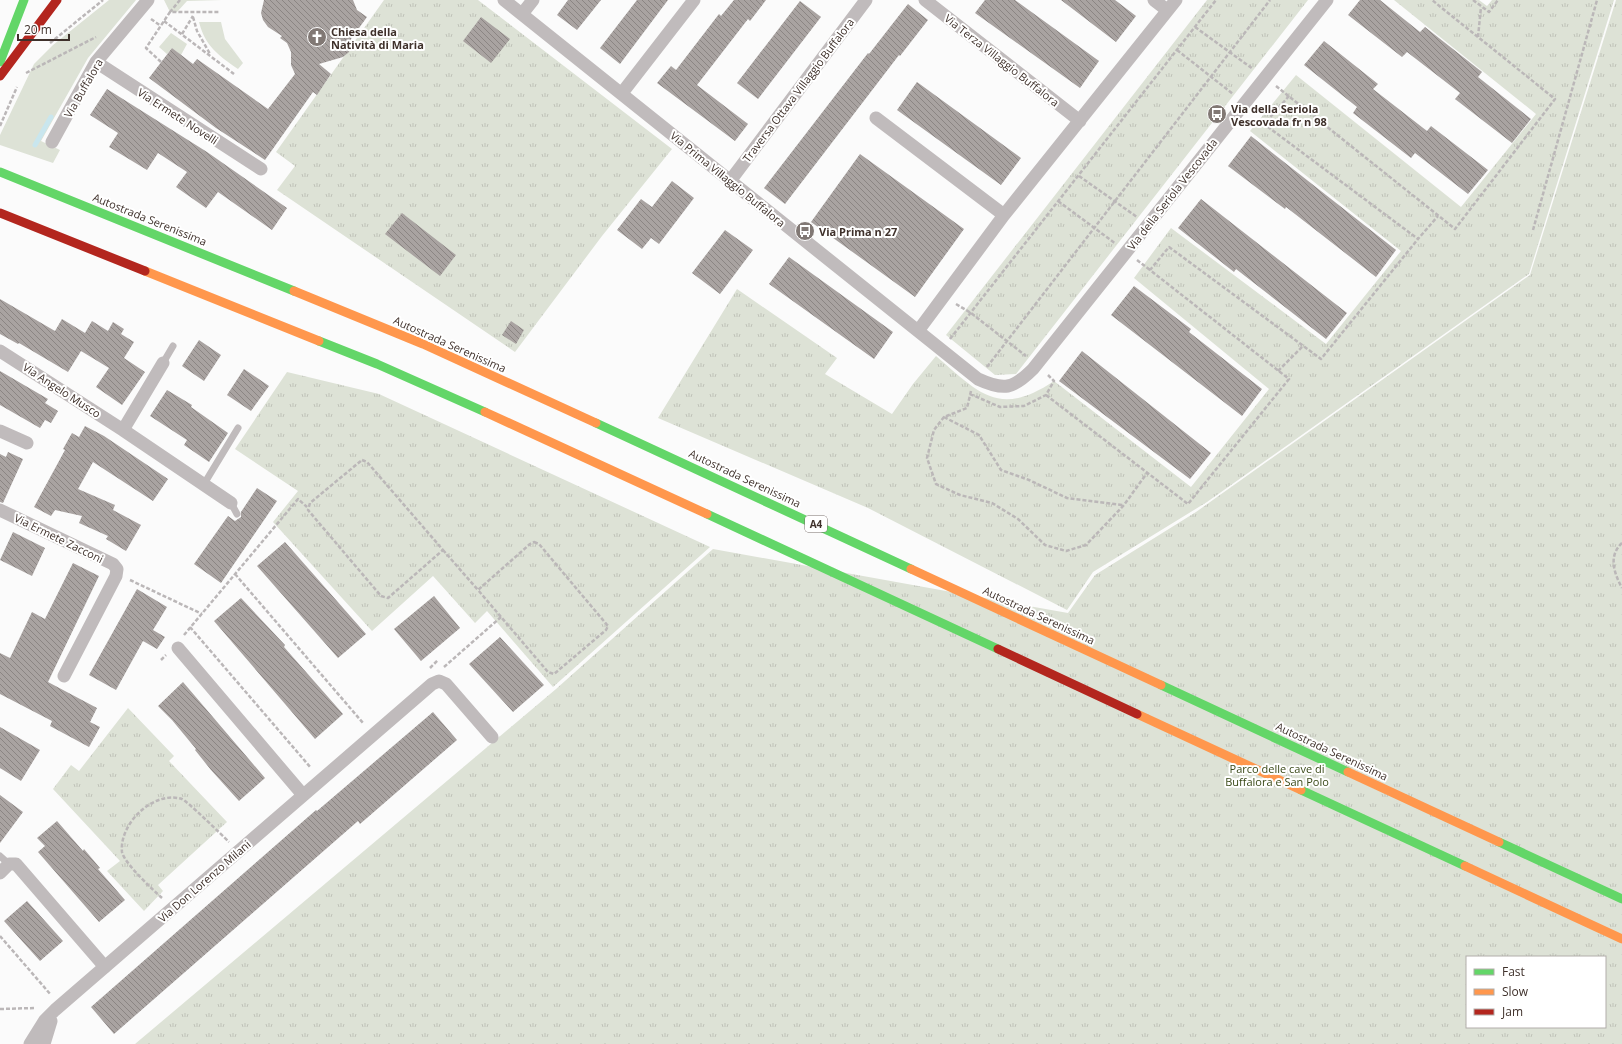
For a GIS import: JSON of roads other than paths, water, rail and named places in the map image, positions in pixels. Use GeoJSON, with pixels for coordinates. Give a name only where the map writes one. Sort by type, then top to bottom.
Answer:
{"type":"FeatureCollection","features":[{"type":"Feature","properties":{"kind":"main road"},"geometry":{"type":"LineString","coordinates":[[0,62],[24,0]]}},
{"type":"Feature","properties":{"kind":"main road"},"geometry":{"type":"LineString","coordinates":[[0,76],[57,0]]}},
{"type":"Feature","properties":{"kind":"main road","name":"Autostrada Serenissima"},"geometry":{"type":"LineString","coordinates":[[0,172],[423,344],[662,453],[1622,899]]}},
{"type":"Feature","properties":{"kind":"main road"},"geometry":{"type":"LineString","coordinates":[[0,213],[377,364],[530,432],[1622,939]]}},
{"type":"Feature","properties":{"kind":"street","name":"Via Buffalora"},"geometry":{"type":"LineString","coordinates":[[52,142],[96,62],[148,0]]}},
{"type":"Feature","properties":{"kind":"street","name":"Via Prima Villaggio Buffalora"},"geometry":{"type":"LineString","coordinates":[[504,0],[978,378],[992,385],[1006,387],[1019,383],[1035,367]]}},
{"type":"Feature","properties":{"kind":"street"},"geometry":{"type":"LineString","coordinates":[[522,14],[533,0]]}},
{"type":"Feature","properties":{"kind":"street"},"geometry":{"type":"LineString","coordinates":[[622,93],[694,0]]}},
{"type":"Feature","properties":{"kind":"street","name":"Traversa Ottava Villaggio Buffalora"},"geometry":{"type":"LineString","coordinates":[[730,181],[866,0]]}},
{"type":"Feature","properties":{"kind":"street","name":"Via Terza Villaggio Buffalora"},"geometry":{"type":"LineString","coordinates":[[925,0],[1080,121]]}},
{"type":"Feature","properties":{"kind":"street"},"geometry":{"type":"LineString","coordinates":[[1154,0],[1167,10]]}},
{"type":"Feature","properties":{"kind":"street"},"geometry":{"type":"LineString","coordinates":[[918,331],[1004,215],[1176,0]]}},
{"type":"Feature","properties":{"kind":"street","name":"Via della Seriola Vescovada"},"geometry":{"type":"LineString","coordinates":[[1035,367],[1327,0]]}},
{"type":"Feature","properties":{"kind":"street","name":"Via Ermete Novelli"},"geometry":{"type":"LineString","coordinates":[[96,62],[261,169]]}},
{"type":"Feature","properties":{"kind":"street"},"geometry":{"type":"LineString","coordinates":[[876,118],[1004,215]]}},
{"type":"Feature","properties":{"kind":"street","name":"Via Angelo Musco"},"geometry":{"type":"LineString","coordinates":[[0,351],[124,430],[204,484],[234,508]]}},
{"type":"Feature","properties":{"kind":"street"},"geometry":{"type":"LineString","coordinates":[[124,430],[163,363]]}},
{"type":"Feature","properties":{"kind":"street"},"geometry":{"type":"LineString","coordinates":[[0,431],[27,443]]}},
{"type":"Feature","properties":{"kind":"street","name":"Via Ermete Zacconi"},"geometry":{"type":"LineString","coordinates":[[0,510],[113,564],[117,573],[64,676]]}},
{"type":"Feature","properties":{"kind":"street"},"geometry":{"type":"LineString","coordinates":[[176,645],[303,795]]}},
{"type":"Feature","properties":{"kind":"street","name":"Via Don Lorenzo Milani"},"geometry":{"type":"LineString","coordinates":[[30,1044],[52,1008],[105,967],[432,684],[439,681],[446,684],[492,737]]}},
{"type":"Feature","properties":{"kind":"street"},"geometry":{"type":"LineString","coordinates":[[3,864],[16,864],[105,967]]}},
{"type":"Feature","properties":{"kind":"street"},"geometry":{"type":"LineString","coordinates":[[44,1044],[52,1008]]}},
{"type":"Feature","properties":{"kind":"lane"},"geometry":{"type":"LineString","coordinates":[[163,363],[173,346]]}},
{"type":"Feature","properties":{"kind":"lane"},"geometry":{"type":"LineString","coordinates":[[204,484],[238,428]]}},
{"type":"Feature","properties":{"kind":"waterway"},"geometry":{"type":"LineString","coordinates":[[35,145],[51,117]]}},
{"type":"Feature","properties":{"kind":"place","name":"Chiesa della Natività di Maria"},"geometry":{"type":"Point","coordinates":[317,37]}},
{"type":"Feature","properties":{"kind":"place","name":"Via della Seriola Vescovada fr n 98"},"geometry":{"type":"Point","coordinates":[1217,114]}},
{"type":"Feature","properties":{"kind":"place","name":"Via Prima n 27"},"geometry":{"type":"Point","coordinates":[805,231]}},
{"type":"Feature","properties":{"kind":"park label","name":"Parco delle cave di Buffalora e San Polo"},"geometry":{"type":"Point","coordinates":[1277,774]}}]}
